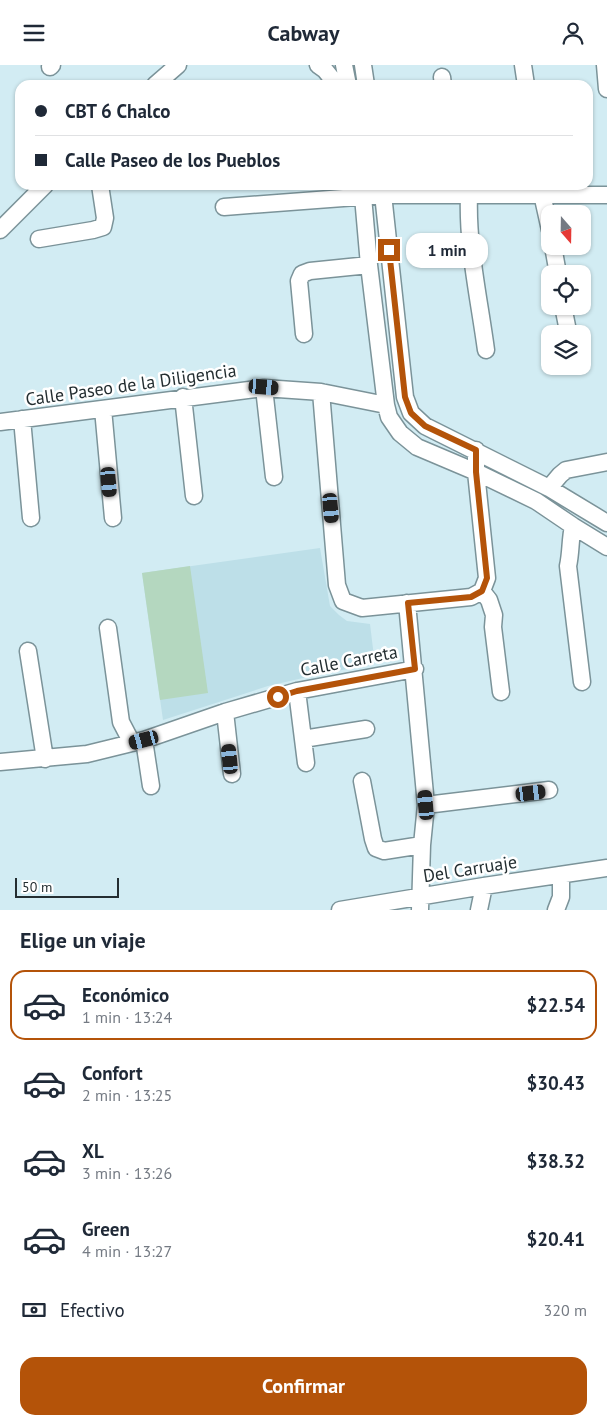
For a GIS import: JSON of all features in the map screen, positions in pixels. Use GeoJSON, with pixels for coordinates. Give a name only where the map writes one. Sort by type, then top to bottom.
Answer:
{"type":"FeatureCollection","features":[{"type":"Feature","properties":{"kind":"street"},"geometry":{"type":"LineString","coordinates":[[162,80],[178,65]]}},
{"type":"Feature","properties":{"kind":"street"},"geometry":{"type":"LineString","coordinates":[[344,65],[347,80]]}},
{"type":"Feature","properties":{"kind":"street"},"geometry":{"type":"LineString","coordinates":[[363,65],[365,80]]}},
{"type":"Feature","properties":{"kind":"street"},"geometry":{"type":"LineString","coordinates":[[524,65],[526,80]]}},
{"type":"Feature","properties":{"kind":"street"},"geometry":{"type":"LineString","coordinates":[[605,65],[607,89]]}},
{"type":"Feature","properties":{"kind":"street"},"geometry":{"type":"LineString","coordinates":[[326,67],[334,80]]}},
{"type":"Feature","properties":{"kind":"street"},"geometry":{"type":"LineString","coordinates":[[0,229],[40,190]]}},
{"type":"Feature","properties":{"kind":"street"},"geometry":{"type":"LineString","coordinates":[[39,239],[103,227],[105,218],[101,190]]}},
{"type":"Feature","properties":{"kind":"street"},"geometry":{"type":"LineString","coordinates":[[363,190],[369,265],[389,417],[400,433],[417,447],[476,472],[536,501],[607,547]]}},
{"type":"Feature","properties":{"kind":"street"},"geometry":{"type":"LineString","coordinates":[[224,207],[363,190],[541,190],[607,195]]}},
{"type":"Feature","properties":{"kind":"street"},"geometry":{"type":"LineString","coordinates":[[383,190],[405,397],[411,413],[425,426],[549,488],[607,523]]}},
{"type":"Feature","properties":{"kind":"street"},"geometry":{"type":"LineString","coordinates":[[541,190],[544,205]]}},
{"type":"Feature","properties":{"kind":"street"},"geometry":{"type":"LineString","coordinates":[[462,191],[468,217],[486,350]]}},
{"type":"Feature","properties":{"kind":"street"},"geometry":{"type":"LineString","coordinates":[[0,210],[22,207]]}},
{"type":"Feature","properties":{"kind":"street"},"geometry":{"type":"LineString","coordinates":[[304,334],[299,281],[302,274],[310,271],[369,265]]}},
{"type":"Feature","properties":{"kind":"street"},"geometry":{"type":"LineString","coordinates":[[264,387],[274,477]]}},
{"type":"Feature","properties":{"kind":"street","name":"Calle Paseo de la Diligencia"},"geometry":{"type":"LineString","coordinates":[[0,422],[264,387],[321,392],[386,405]]}},
{"type":"Feature","properties":{"kind":"street"},"geometry":{"type":"LineString","coordinates":[[321,392],[337,585],[343,601],[362,608],[471,597],[482,591],[487,578],[476,472],[476,450]]}},
{"type":"Feature","properties":{"kind":"street"},"geometry":{"type":"LineString","coordinates":[[183,397],[194,496]]}},
{"type":"Feature","properties":{"kind":"street"},"geometry":{"type":"LineString","coordinates":[[103,409],[113,518]]}},
{"type":"Feature","properties":{"kind":"street"},"geometry":{"type":"LineString","coordinates":[[22,419],[31,518]]}},
{"type":"Feature","properties":{"kind":"street"},"geometry":{"type":"LineString","coordinates":[[549,488],[566,470],[607,462]]}},
{"type":"Feature","properties":{"kind":"street"},"geometry":{"type":"LineString","coordinates":[[573,526],[570,537],[571,551],[568,566],[582,682]]}},
{"type":"Feature","properties":{"kind":"street"},"geometry":{"type":"LineString","coordinates":[[482,591],[489,600],[494,615],[493,627],[501,692]]}},
{"type":"Feature","properties":{"kind":"street"},"geometry":{"type":"LineString","coordinates":[[408,603],[426,805],[422,845],[420,903]]}},
{"type":"Feature","properties":{"kind":"street"},"geometry":{"type":"LineString","coordinates":[[108,628],[121,722],[138,741],[151,786]]}},
{"type":"Feature","properties":{"kind":"street"},"geometry":{"type":"LineString","coordinates":[[28,651],[45,759]]}},
{"type":"Feature","properties":{"kind":"street","name":"Calle Carreta"},"geometry":{"type":"LineString","coordinates":[[0,762],[87,754],[138,741],[225,712],[297,691],[415,669]]}},
{"type":"Feature","properties":{"kind":"street"},"geometry":{"type":"LineString","coordinates":[[297,691],[306,763]]}},
{"type":"Feature","properties":{"kind":"street"},"geometry":{"type":"LineString","coordinates":[[225,712],[232,774]]}},
{"type":"Feature","properties":{"kind":"street"},"geometry":{"type":"LineString","coordinates":[[303,739],[366,729]]}},
{"type":"Feature","properties":{"kind":"street"},"geometry":{"type":"LineString","coordinates":[[362,781],[376,848],[384,851],[422,845]]}},
{"type":"Feature","properties":{"kind":"street"},"geometry":{"type":"LineString","coordinates":[[426,805],[548,790]]}},
{"type":"Feature","properties":{"kind":"street","name":"Del Carruaje"},"geometry":{"type":"LineString","coordinates":[[340,910],[420,903],[484,886],[607,868]]}},
{"type":"Feature","properties":{"kind":"street"},"geometry":{"type":"LineString","coordinates":[[556,910],[561,897],[560,875]]}},
{"type":"Feature","properties":{"kind":"street"},"geometry":{"type":"LineString","coordinates":[[479,910],[484,886]]}},
{"type":"Feature","properties":{"kind":"shaded area"},"geometry":{"type":"Polygon","coordinates":[[[320,548],[330,606],[347,621],[370,624],[374,657],[370,665],[268,686],[163,720],[142,573],[320,548]]]}},
{"type":"Feature","properties":{"kind":"green space"},"geometry":{"type":"Polygon","coordinates":[[[190,566],[208,693],[160,700],[142,573],[190,566]]]}},
{"type":"Feature","properties":{"kind":"route"},"geometry":{"type":"LineString","coordinates":[[278,697],[297,691],[415,669],[408,603],[471,597],[482,591],[487,578],[476,472],[476,450],[425,426],[411,413],[405,397],[389,250]]}}]}
